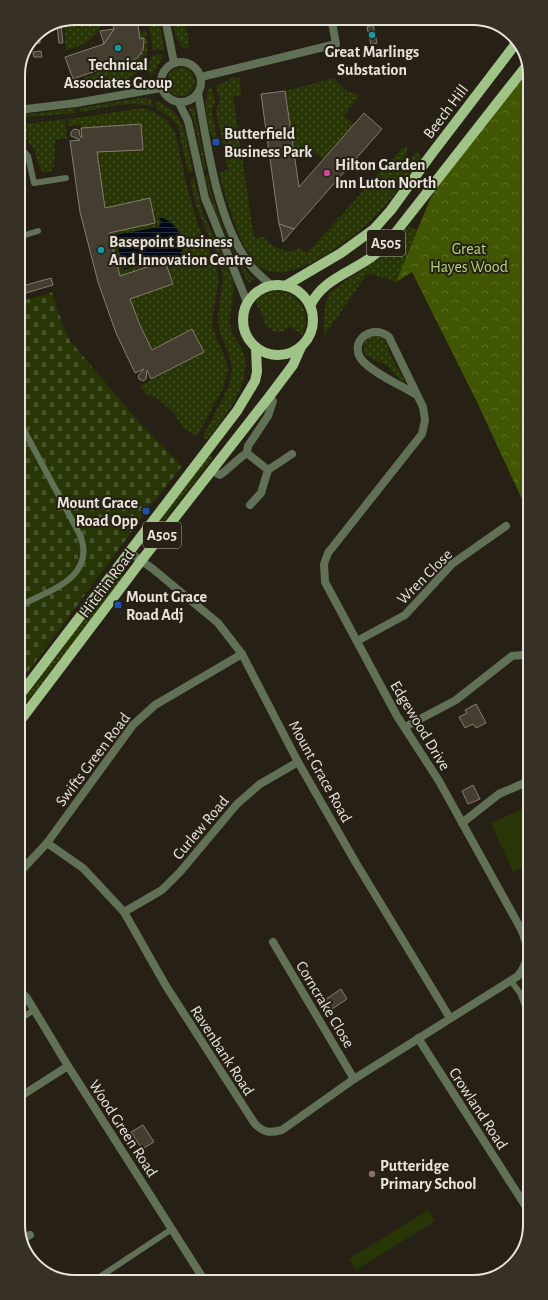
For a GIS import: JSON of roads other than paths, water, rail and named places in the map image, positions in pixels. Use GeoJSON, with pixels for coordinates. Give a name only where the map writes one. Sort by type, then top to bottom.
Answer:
{"type":"FeatureCollection","features":[{"type":"Feature","properties":{"kind":"main road","name":"Beech Hill"},"geometry":{"type":"LineString","coordinates":[[285,286],[341,253],[374,229],[391,210],[513,45]]}},
{"type":"Feature","properties":{"kind":"main road","name":"A505"},"geometry":{"type":"LineString","coordinates":[[301,347],[311,332],[312,314],[310,306],[314,297],[333,279],[370,258],[389,241],[523,71]]}},
{"type":"Feature","properties":{"kind":"main road"},"geometry":{"type":"LineString","coordinates":[[301,347],[284,355],[264,353],[251,343],[244,330],[242,316],[247,302],[258,291],[272,285],[285,286],[300,293],[310,306]]}},
{"type":"Feature","properties":{"kind":"main road","name":"Hitchin Road"},"geometry":{"type":"LineString","coordinates":[[25,714],[141,561],[269,397],[293,365],[301,347]]}},
{"type":"Feature","properties":{"kind":"main road","name":"Hitchin Road"},"geometry":{"type":"LineString","coordinates":[[25,688],[251,391],[257,372],[256,348]]}},
{"type":"Feature","properties":{"kind":"street"},"geometry":{"type":"LineString","coordinates":[[167,25],[174,63]]}},
{"type":"Feature","properties":{"kind":"street"},"geometry":{"type":"LineString","coordinates":[[201,76],[336,44],[333,25]]}},
{"type":"Feature","properties":{"kind":"street"},"geometry":{"type":"LineString","coordinates":[[198,93],[186,102],[179,103],[167,98],[161,88],[162,72],[174,63],[187,63],[198,70],[201,76],[198,93],[218,195],[232,231],[247,261],[272,285]]}},
{"type":"Feature","properties":{"kind":"street"},"geometry":{"type":"LineString","coordinates":[[25,109],[76,103],[161,88]]}},
{"type":"Feature","properties":{"kind":"street"},"geometry":{"type":"LineString","coordinates":[[179,103],[188,121],[205,198],[247,302]]}},
{"type":"Feature","properties":{"kind":"street","name":"Edgewood Drive"},"geometry":{"type":"LineString","coordinates":[[415,394],[376,371],[360,358],[358,349],[359,342],[364,336],[372,332],[379,331],[389,337],[415,394],[423,407],[425,420],[422,434],[328,553],[324,564],[325,582],[397,716],[462,823],[523,934]]}},
{"type":"Feature","properties":{"kind":"street"},"geometry":{"type":"LineString","coordinates":[[247,453],[248,446],[268,416],[273,401],[269,397]]}},
{"type":"Feature","properties":{"kind":"street"},"geometry":{"type":"LineString","coordinates":[[247,453],[268,470]]}},
{"type":"Feature","properties":{"kind":"street"},"geometry":{"type":"LineString","coordinates":[[212,471],[220,475],[229,469],[239,457],[247,453]]}},
{"type":"Feature","properties":{"kind":"street"},"geometry":{"type":"LineString","coordinates":[[250,505],[260,492],[268,470],[292,454]]}},
{"type":"Feature","properties":{"kind":"street","name":"Wren Close"},"geometry":{"type":"LineString","coordinates":[[357,641],[405,616],[452,564],[506,526]]}},
{"type":"Feature","properties":{"kind":"street","name":"Mount Grace Road"},"geometry":{"type":"LineString","coordinates":[[129,552],[218,622],[242,654],[298,762],[356,863],[450,1018]]}},
{"type":"Feature","properties":{"kind":"street","name":"Swifts Green Road"},"geometry":{"type":"LineString","coordinates":[[25,866],[47,842],[133,725],[156,705],[242,654]]}},
{"type":"Feature","properties":{"kind":"street"},"geometry":{"type":"LineString","coordinates":[[405,727],[456,700],[512,656],[523,655]]}},
{"type":"Feature","properties":{"kind":"street","name":"Curlew Road"},"geometry":{"type":"LineString","coordinates":[[124,912],[162,890],[180,872],[237,804],[260,784],[298,762]]}},
{"type":"Feature","properties":{"kind":"street"},"geometry":{"type":"LineString","coordinates":[[462,823],[499,794],[523,784]]}},
{"type":"Feature","properties":{"kind":"street","name":"Ravenbank Road"},"geometry":{"type":"LineString","coordinates":[[47,842],[83,868],[124,912],[166,986],[260,1129],[268,1133],[282,1130],[354,1079],[418,1038]]}},
{"type":"Feature","properties":{"kind":"street","name":"Corncrake Close"},"geometry":{"type":"LineString","coordinates":[[273,942],[354,1079]]}},
{"type":"Feature","properties":{"kind":"street","name":"Edgewood Drive"},"geometry":{"type":"LineString","coordinates":[[418,1038],[511,981],[523,968]]}},
{"type":"Feature","properties":{"kind":"street","name":"Wood Green Road"},"geometry":{"type":"LineString","coordinates":[[25,995],[68,1066],[201,1275]]}},
{"type":"Feature","properties":{"kind":"street","name":"Crowland Road"},"geometry":{"type":"LineString","coordinates":[[418,1038],[523,1202]]}},
{"type":"Feature","properties":{"kind":"street"},"geometry":{"type":"LineString","coordinates":[[25,1093],[68,1066]]}},
{"type":"Feature","properties":{"kind":"lane"},"geometry":{"type":"LineString","coordinates":[[25,153],[28,156],[34,182],[66,178]]}},
{"type":"Feature","properties":{"kind":"lane"},"geometry":{"type":"LineString","coordinates":[[25,235],[38,232]]}},
{"type":"Feature","properties":{"kind":"lane"},"geometry":{"type":"LineString","coordinates":[[25,432],[80,535],[84,554],[81,567],[71,579],[25,603]]}},
{"type":"Feature","properties":{"kind":"lane"},"geometry":{"type":"LineString","coordinates":[[511,981],[523,1000]]}},
{"type":"Feature","properties":{"kind":"lane"},"geometry":{"type":"LineString","coordinates":[[25,1016],[34,1010]]}},
{"type":"Feature","properties":{"kind":"lane"},"geometry":{"type":"LineString","coordinates":[[103,1275],[172,1229]]}},
{"type":"Feature","properties":{"kind":"water"},"geometry":{"type":"Polygon","coordinates":[[[160,217],[172,224],[180,235],[182,249],[178,263],[165,256],[124,270],[115,235],[159,227],[161,223],[160,217]]]}},
{"type":"Feature","properties":{"kind":"place","name":"Great Marlings Substation"},"geometry":{"type":"Point","coordinates":[372,35]}},
{"type":"Feature","properties":{"kind":"place","name":"Technical Associates Group"},"geometry":{"type":"Point","coordinates":[118,48]}},
{"type":"Feature","properties":{"kind":"place","name":"Butterfield Business Park"},"geometry":{"type":"Point","coordinates":[216,142]}},
{"type":"Feature","properties":{"kind":"place","name":"Hilton Garden Inn Luton North"},"geometry":{"type":"Point","coordinates":[327,173]}},
{"type":"Feature","properties":{"kind":"place","name":"Basepoint Business And Innovation Centre"},"geometry":{"type":"Point","coordinates":[101,250]}},
{"type":"Feature","properties":{"kind":"place","name":"Mount Grace Road Opp"},"geometry":{"type":"Point","coordinates":[146,511]}},
{"type":"Feature","properties":{"kind":"place","name":"Mount Grace Road Adj"},"geometry":{"type":"Point","coordinates":[118,605]}},
{"type":"Feature","properties":{"kind":"place","name":"Putteridge Primary School"},"geometry":{"type":"Point","coordinates":[372,1174]}},
{"type":"Feature","properties":{"kind":"park label","name":"Great Hayes Wood"},"geometry":{"type":"Point","coordinates":[469,257]}}]}
